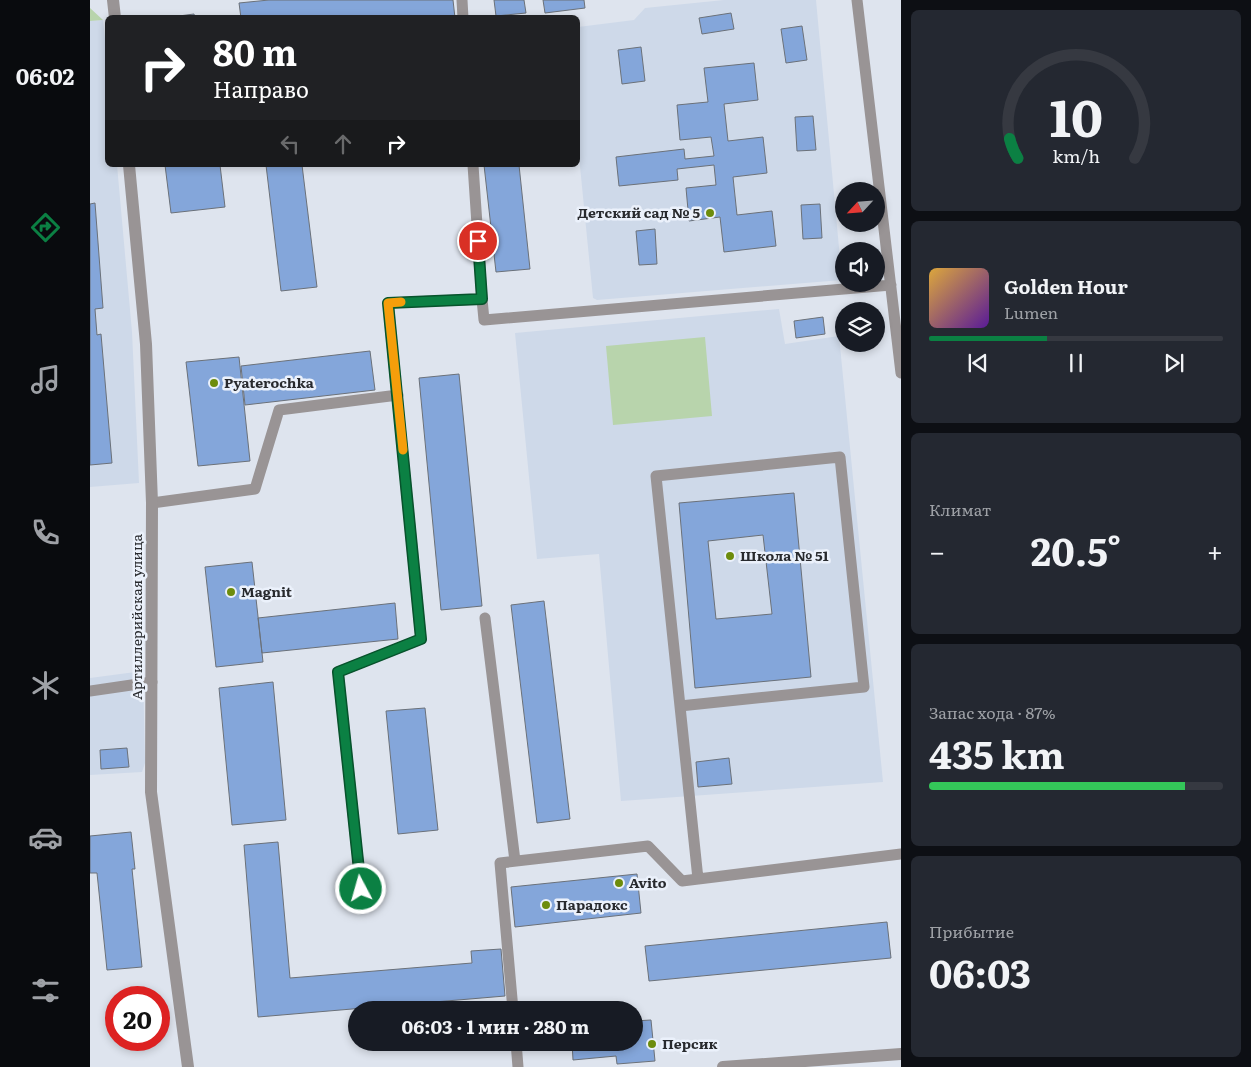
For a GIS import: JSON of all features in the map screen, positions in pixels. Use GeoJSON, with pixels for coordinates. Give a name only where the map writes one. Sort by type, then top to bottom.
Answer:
{"type":"FeatureCollection","features":[{"type":"Feature","properties":{"kind":"street"},"geometry":{"type":"LineString","coordinates":[[113,0],[115,15]]}},
{"type":"Feature","properties":{"kind":"street","name":"Артиллерийская улица"},"geometry":{"type":"LineString","coordinates":[[129,167],[146,344],[152,503],[151,792],[188,1067]]}},
{"type":"Feature","properties":{"kind":"street"},"geometry":{"type":"LineString","coordinates":[[723,1067],[901,1054]]}},
{"type":"Feature","properties":{"kind":"lane"},"geometry":{"type":"LineString","coordinates":[[462,0],[463,15]]}},
{"type":"Feature","properties":{"kind":"lane"},"geometry":{"type":"LineString","coordinates":[[857,0],[901,373]]}},
{"type":"Feature","properties":{"kind":"lane"},"geometry":{"type":"LineString","coordinates":[[473,167],[484,320],[891,286]]}},
{"type":"Feature","properties":{"kind":"lane"},"geometry":{"type":"LineString","coordinates":[[361,889],[338,672],[421,639],[388,303],[482,299]]}},
{"type":"Feature","properties":{"kind":"lane"},"geometry":{"type":"LineString","coordinates":[[152,503],[255,489],[279,410],[398,395]]}},
{"type":"Feature","properties":{"kind":"lane"},"geometry":{"type":"LineString","coordinates":[[680,706],[864,687],[840,458],[656,476],[698,879]]}},
{"type":"Feature","properties":{"kind":"lane"},"geometry":{"type":"LineString","coordinates":[[486,618],[515,861]]}},
{"type":"Feature","properties":{"kind":"lane"},"geometry":{"type":"LineString","coordinates":[[90,691],[152,682]]}},
{"type":"Feature","properties":{"kind":"lane"},"geometry":{"type":"LineString","coordinates":[[512,1001],[500,863],[648,846],[682,881],[901,854]]}},
{"type":"Feature","properties":{"kind":"lane"},"geometry":{"type":"LineString","coordinates":[[517,1051],[518,1067]]}},
{"type":"Feature","properties":{"kind":"shaded area","name":"Детский сад № 5"},"geometry":{"type":"Polygon","coordinates":[[[724,0],[816,0],[835,205],[835,232],[838,232],[838,242],[835,242],[835,281],[597,300],[593,298],[580,166],[580,27],[634,20],[645,8],[724,0]]]}},
{"type":"Feature","properties":{"kind":"shaded area"},"geometry":{"type":"Polygon","coordinates":[[[103,20],[105,38],[105,167],[117,167],[132,332],[139,483],[90,487],[90,21],[103,20]]]}},
{"type":"Feature","properties":{"kind":"shaded area","name":"Школа № 51"},"geometry":{"type":"Polygon","coordinates":[[[779,309],[785,344],[835,337],[835,352],[841,352],[883,782],[621,801],[599,554],[537,559],[515,333],[779,309]]]}},
{"type":"Feature","properties":{"kind":"shaded area"},"geometry":{"type":"Polygon","coordinates":[[[143,671],[145,763],[142,772],[90,775],[90,678],[143,671]]]}},
{"type":"Feature","properties":{"kind":"green space"},"geometry":{"type":"Polygon","coordinates":[[[90,8],[103,20],[90,21],[90,8]]]}},
{"type":"Feature","properties":{"kind":"green space"},"geometry":{"type":"Polygon","coordinates":[[[705,337],[712,416],[613,425],[606,346],[705,337]]]}},
{"type":"Feature","properties":{"kind":"building"},"geometry":{"type":"Polygon","coordinates":[[[269,0],[453,0],[455,15],[241,15],[239,3],[269,0]]]}},
{"type":"Feature","properties":{"kind":"building"},"geometry":{"type":"Polygon","coordinates":[[[494,0],[524,0],[526,13],[496,15],[494,0]]]}},
{"type":"Feature","properties":{"kind":"building"},"geometry":{"type":"Polygon","coordinates":[[[543,0],[584,0],[585,8],[545,13],[543,0]]]}},
{"type":"Feature","properties":{"kind":"building"},"geometry":{"type":"Polygon","coordinates":[[[731,13],[734,29],[702,34],[699,18],[731,13]]]}},
{"type":"Feature","properties":{"kind":"building"},"geometry":{"type":"Polygon","coordinates":[[[802,26],[807,60],[786,63],[781,29],[802,26]]]}},
{"type":"Feature","properties":{"kind":"building"},"geometry":{"type":"Polygon","coordinates":[[[641,47],[645,81],[622,84],[618,50],[641,47]]]}},
{"type":"Feature","properties":{"kind":"building"},"geometry":{"type":"Polygon","coordinates":[[[754,63],[758,100],[724,104],[728,141],[763,137],[767,173],[733,177],[737,215],[772,211],[776,246],[724,252],[720,217],[689,221],[686,188],[716,185],[714,165],[677,169],[678,180],[619,186],[616,157],[684,149],[685,159],[714,156],[711,137],[680,140],[677,105],[708,102],[704,68],[754,63]]]}},
{"type":"Feature","properties":{"kind":"building"},"geometry":{"type":"Polygon","coordinates":[[[813,116],[816,150],[797,151],[795,117],[813,116]]]}},
{"type":"Feature","properties":{"kind":"building"},"geometry":{"type":"Polygon","coordinates":[[[165,167],[220,167],[225,207],[171,213],[165,167]]]}},
{"type":"Feature","properties":{"kind":"building"},"geometry":{"type":"Polygon","coordinates":[[[266,167],[302,167],[317,287],[281,291],[266,167]]]}},
{"type":"Feature","properties":{"kind":"building"},"geometry":{"type":"Polygon","coordinates":[[[484,167],[519,167],[530,269],[496,272],[484,167]]]}},
{"type":"Feature","properties":{"kind":"building"},"geometry":{"type":"Polygon","coordinates":[[[95,203],[103,308],[95,309],[97,335],[101,334],[112,463],[90,465],[90,204],[95,203]]]}},
{"type":"Feature","properties":{"kind":"building"},"geometry":{"type":"Polygon","coordinates":[[[820,204],[822,238],[803,239],[801,205],[820,204]]]}},
{"type":"Feature","properties":{"kind":"building"},"geometry":{"type":"Polygon","coordinates":[[[655,229],[657,264],[639,265],[636,231],[655,229]]]}},
{"type":"Feature","properties":{"kind":"building"},"geometry":{"type":"Polygon","coordinates":[[[823,317],[825,334],[796,338],[794,321],[823,317]]]}},
{"type":"Feature","properties":{"kind":"building"},"geometry":{"type":"Polygon","coordinates":[[[370,351],[375,390],[245,405],[241,366],[370,351]]]}},
{"type":"Feature","properties":{"kind":"building"},"geometry":{"type":"Polygon","coordinates":[[[239,357],[250,461],[198,466],[186,362],[239,357]]]}},
{"type":"Feature","properties":{"kind":"building"},"geometry":{"type":"Polygon","coordinates":[[[459,374],[482,606],[441,610],[419,378],[459,374]]]}},
{"type":"Feature","properties":{"kind":"building"},"geometry":{"type":"Polygon","coordinates":[[[794,493],[811,677],[695,688],[679,503],[794,493]],[[763,535],[708,541],[716,619],[772,614],[763,535]]]}},
{"type":"Feature","properties":{"kind":"building","name":"Magnit"},"geometry":{"type":"Polygon","coordinates":[[[252,562],[263,662],[216,667],[205,567],[252,562]]]}},
{"type":"Feature","properties":{"kind":"building"},"geometry":{"type":"Polygon","coordinates":[[[544,601],[570,819],[537,823],[511,605],[544,601]]]}},
{"type":"Feature","properties":{"kind":"building"},"geometry":{"type":"Polygon","coordinates":[[[395,603],[398,639],[262,653],[258,618],[395,603]]]}},
{"type":"Feature","properties":{"kind":"building"},"geometry":{"type":"Polygon","coordinates":[[[273,682],[286,820],[232,825],[219,688],[273,682]]]}},
{"type":"Feature","properties":{"kind":"building"},"geometry":{"type":"Polygon","coordinates":[[[425,708],[438,830],[398,834],[386,711],[425,708]]]}},
{"type":"Feature","properties":{"kind":"building"},"geometry":{"type":"Polygon","coordinates":[[[127,748],[129,767],[101,769],[100,750],[127,748]]]}},
{"type":"Feature","properties":{"kind":"building"},"geometry":{"type":"Polygon","coordinates":[[[729,758],[732,784],[698,787],[696,762],[729,758]]]}},
{"type":"Feature","properties":{"kind":"building"},"geometry":{"type":"Polygon","coordinates":[[[131,832],[135,869],[132,869],[142,967],[107,970],[97,873],[90,873],[90,836],[131,832]]]}},
{"type":"Feature","properties":{"kind":"building"},"geometry":{"type":"Polygon","coordinates":[[[278,842],[290,978],[472,963],[471,951],[501,949],[505,996],[446,1001],[348,1001],[348,1009],[258,1017],[244,845],[278,842]]]}},
{"type":"Feature","properties":{"kind":"building"},"geometry":{"type":"Polygon","coordinates":[[[637,874],[641,913],[515,927],[511,887],[637,874]]]}},
{"type":"Feature","properties":{"kind":"building"},"geometry":{"type":"Polygon","coordinates":[[[887,922],[891,958],[649,981],[645,946],[887,922]]]}},
{"type":"Feature","properties":{"kind":"building"},"geometry":{"type":"Polygon","coordinates":[[[643,1020],[651,1020],[655,1061],[617,1064],[616,1056],[573,1060],[572,1051],[643,1051],[643,1020]]]}},
{"type":"Feature","properties":{"kind":"slow traffic"},"geometry":{"type":"LineString","coordinates":[[401,302],[388,303],[403,450]]}},
{"type":"Feature","properties":{"kind":"place","name":"Детский сад № 5"},"geometry":{"type":"Point","coordinates":[710,213]}},
{"type":"Feature","properties":{"kind":"place","name":"Pyaterochka"},"geometry":{"type":"Point","coordinates":[214,383]}},
{"type":"Feature","properties":{"kind":"place","name":"Школа № 51"},"geometry":{"type":"Point","coordinates":[730,556]}},
{"type":"Feature","properties":{"kind":"place","name":"Magnit"},"geometry":{"type":"Point","coordinates":[231,592]}},
{"type":"Feature","properties":{"kind":"place","name":"Avito"},"geometry":{"type":"Point","coordinates":[619,883]}},
{"type":"Feature","properties":{"kind":"place","name":"Парадокс"},"geometry":{"type":"Point","coordinates":[546,905]}},
{"type":"Feature","properties":{"kind":"place","name":"Персик"},"geometry":{"type":"Point","coordinates":[652,1044]}},
{"type":"Feature","properties":{"kind":"route"},"geometry":{"type":"LineString","coordinates":[[361,889],[338,672],[421,639],[388,303],[482,299],[478,241]]}}]}
